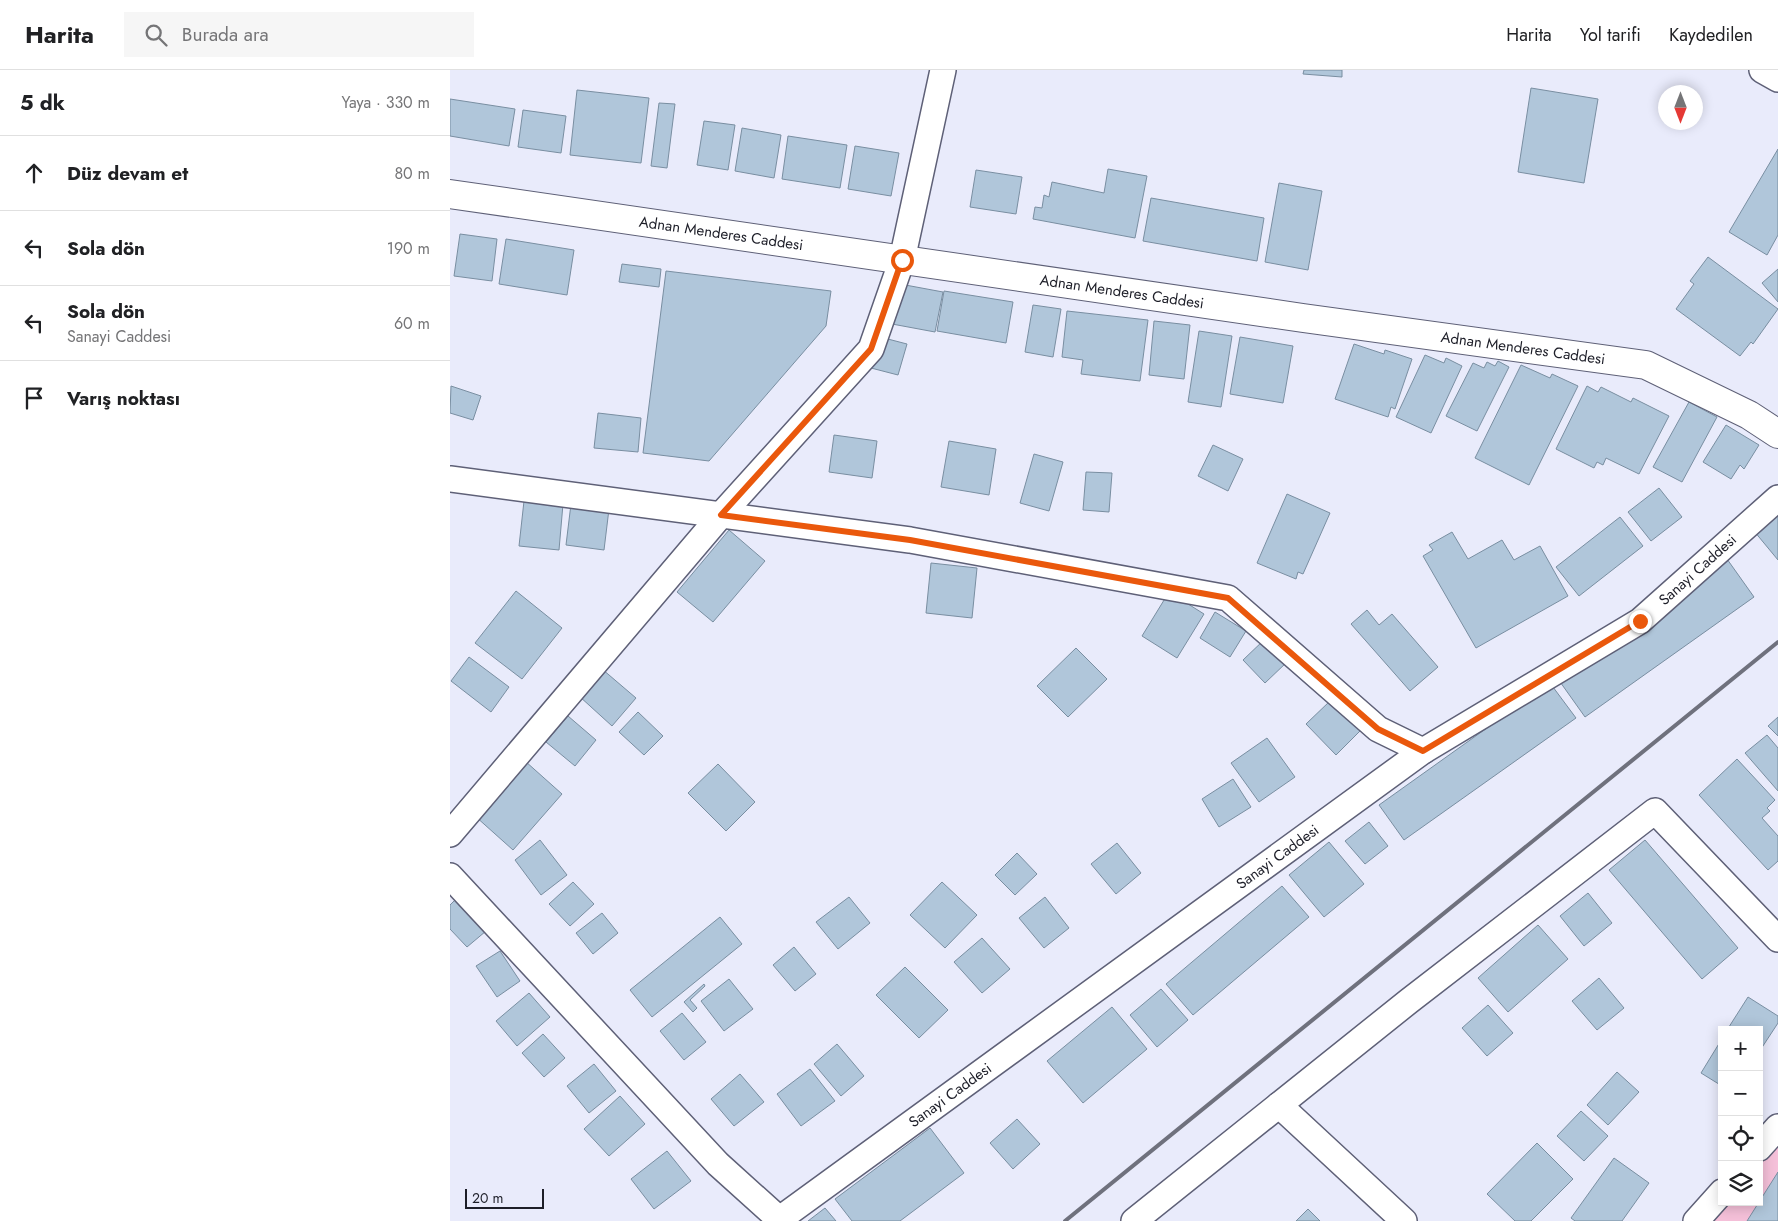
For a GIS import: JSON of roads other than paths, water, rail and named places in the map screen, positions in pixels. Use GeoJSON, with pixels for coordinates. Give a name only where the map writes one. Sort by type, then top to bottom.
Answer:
{"type":"FeatureCollection","features":[{"type":"Feature","properties":{"kind":"street"},"geometry":{"type":"LineString","coordinates":[[450,834],[721,515],[871,349],[902,260],[943,70]]}},
{"type":"Feature","properties":{"kind":"street"},"geometry":{"type":"LineString","coordinates":[[1762,70],[1778,80]]}},
{"type":"Feature","properties":{"kind":"street","name":"Adnan Menderes Caddesi"},"geometry":{"type":"LineString","coordinates":[[450,194],[1293,317],[1646,365],[1749,415],[1778,434]]}},
{"type":"Feature","properties":{"kind":"street"},"geometry":{"type":"LineString","coordinates":[[450,479],[910,540],[1228,598],[1378,729],[1423,751]]}},
{"type":"Feature","properties":{"kind":"street","name":"Sanayi Caddesi"},"geometry":{"type":"LineString","coordinates":[[778,1220],[1423,751],[1640,621],[1778,498]]}},
{"type":"Feature","properties":{"kind":"street"},"geometry":{"type":"LineString","coordinates":[[1134,1221],[1409,1001],[1655,811],[1778,939]]}},
{"type":"Feature","properties":{"kind":"street"},"geometry":{"type":"LineString","coordinates":[[450,876],[718,1164],[778,1220]]}},
{"type":"Feature","properties":{"kind":"street"},"geometry":{"type":"LineString","coordinates":[[1279,1105],[1404,1221]]}},
{"type":"Feature","properties":{"kind":"street"},"geometry":{"type":"LineString","coordinates":[[1763,1144],[1778,1127]]}},
{"type":"Feature","properties":{"kind":"street"},"geometry":{"type":"LineString","coordinates":[[1696,1221],[1718,1196]]}},
{"type":"Feature","properties":{"kind":"railway"},"geometry":{"type":"LineString","coordinates":[[1065,1221],[1778,642]]}}]}
